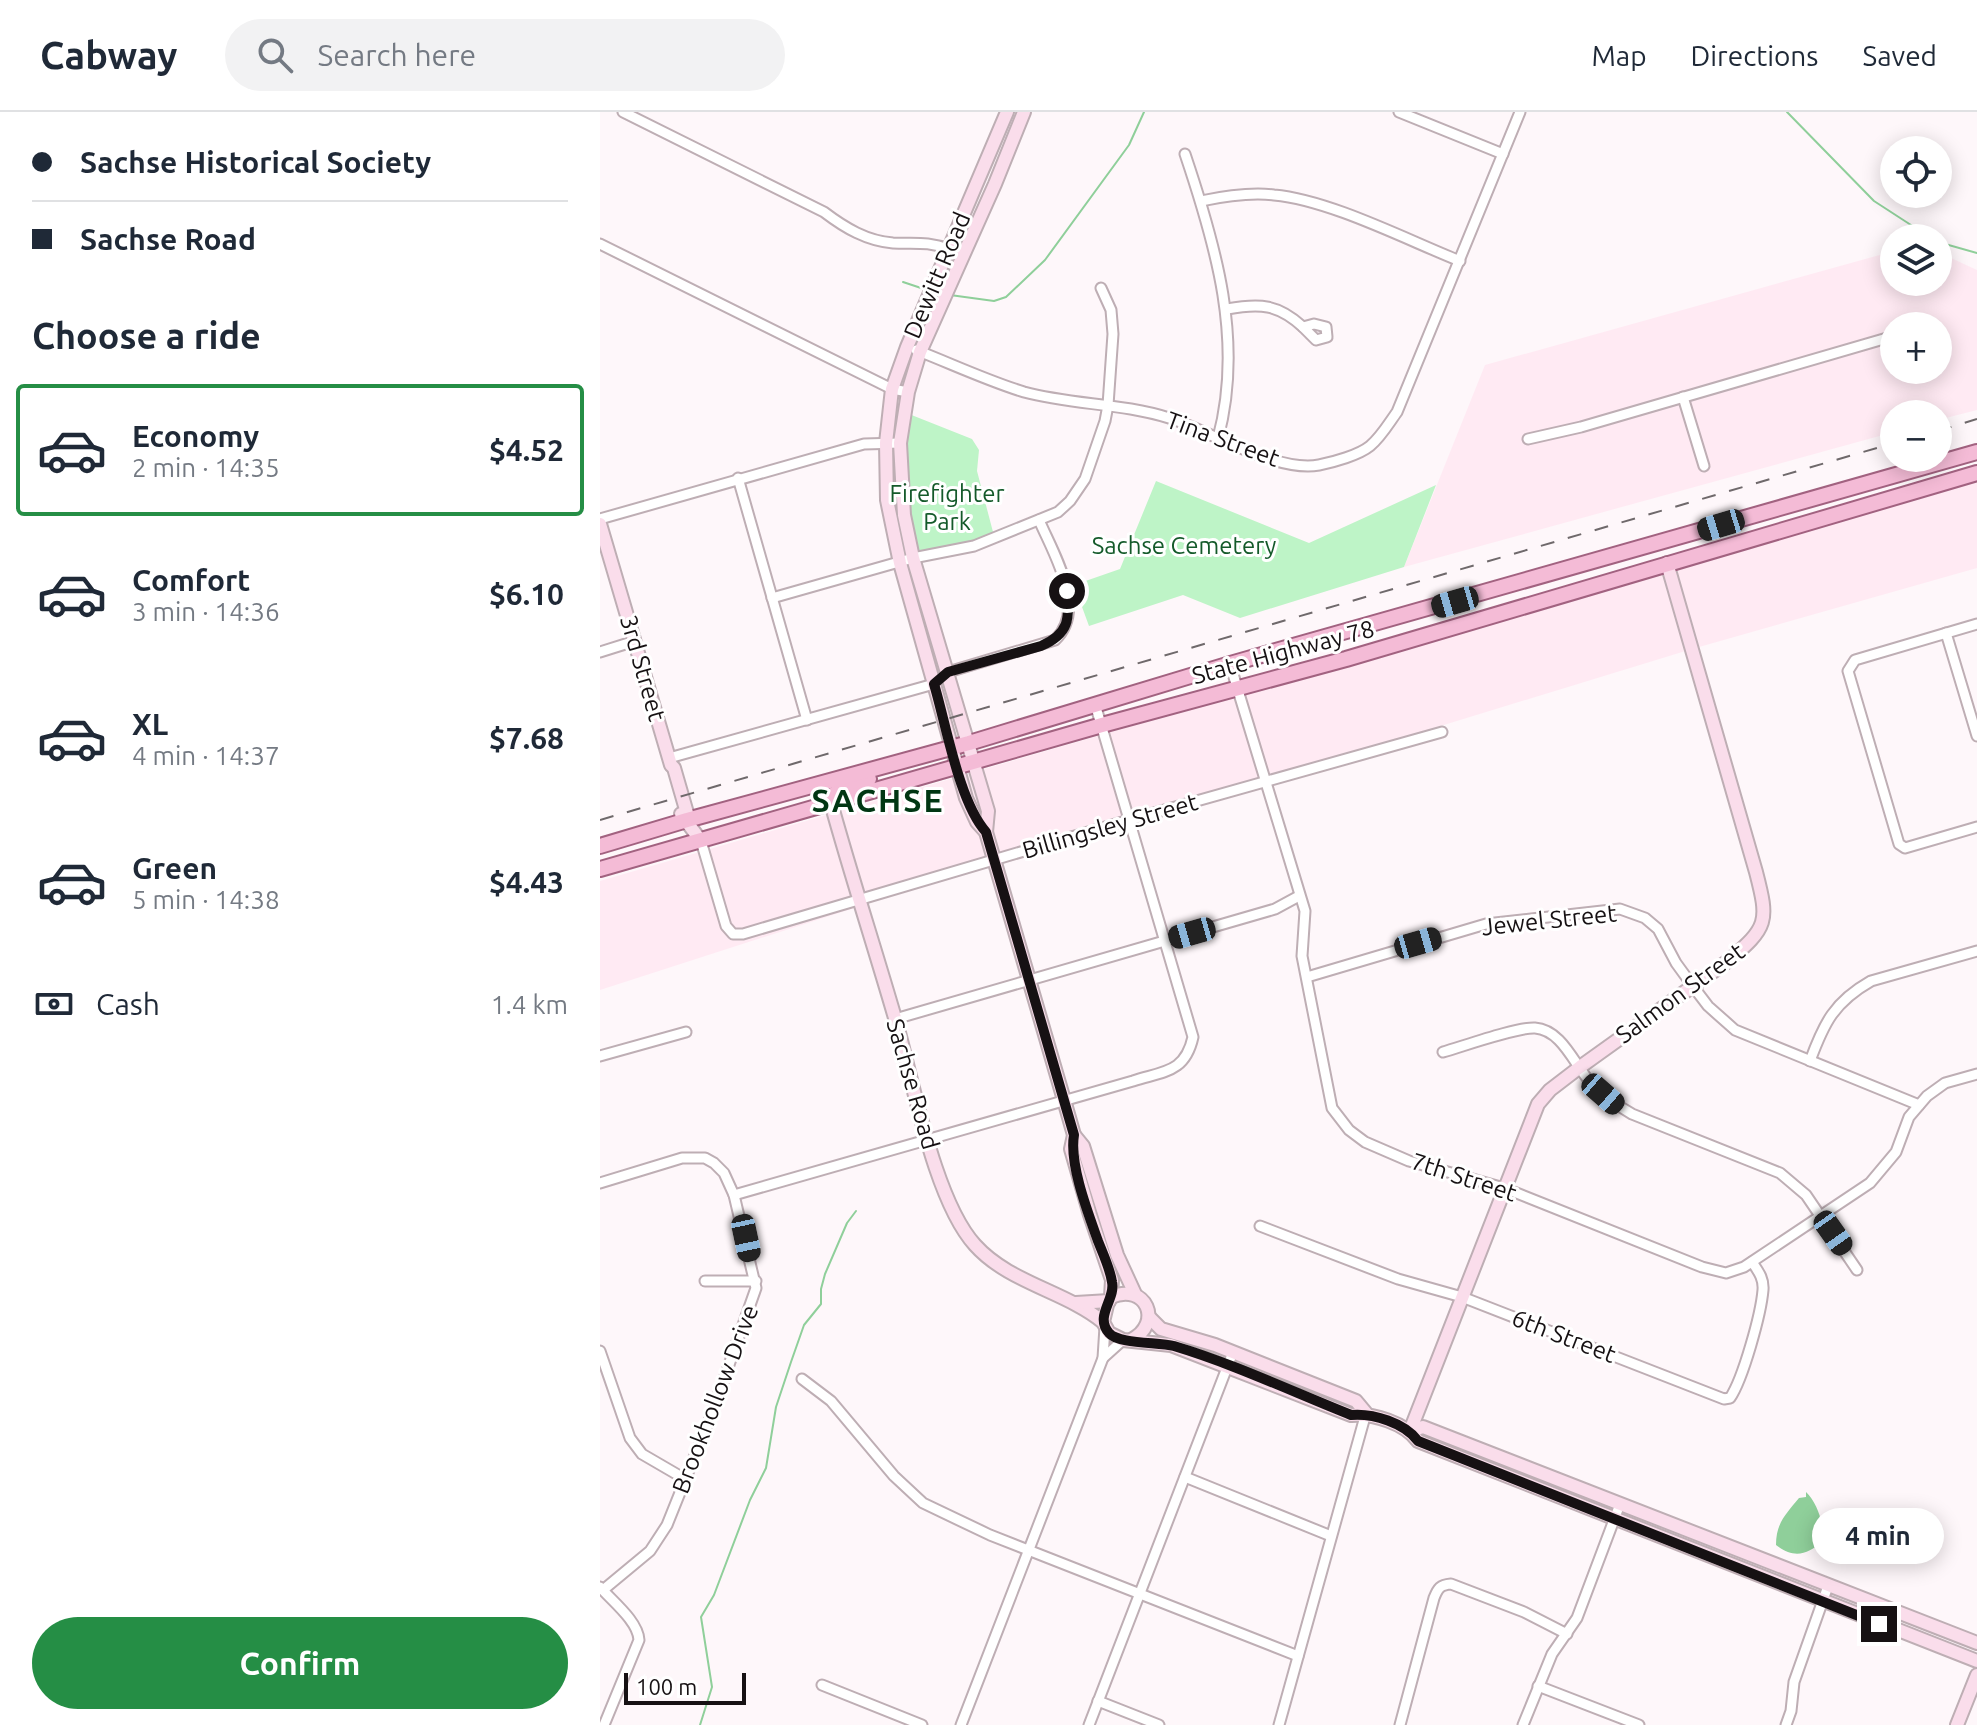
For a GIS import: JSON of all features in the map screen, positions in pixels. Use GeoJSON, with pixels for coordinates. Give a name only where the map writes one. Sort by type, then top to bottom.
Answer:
{"type":"FeatureCollection","features":[{"type":"Feature","properties":{"kind":"main road","name":"Dewitt Road"},"geometry":{"type":"LineString","coordinates":[[893,443],[892,389],[1007,112]]}},
{"type":"Feature","properties":{"kind":"main road","name":"Dewitt Road"},"geometry":{"type":"LineString","coordinates":[[893,443],[920,352],[1024,112]]}},
{"type":"Feature","properties":{"kind":"main road"},"geometry":{"type":"LineString","coordinates":[[964,212],[980,219]]}},
{"type":"Feature","properties":{"kind":"main road"},"geometry":{"type":"LineString","coordinates":[[948,249],[963,256]]}},
{"type":"Feature","properties":{"kind":"main road"},"geometry":{"type":"LineString","coordinates":[[893,443],[913,558],[988,811],[986,832],[1074,1135],[1083,1146],[1117,1255],[1135,1294],[1145,1303],[1149,1317],[1161,1329],[1233,1352],[1356,1401],[1366,1413],[1410,1431],[1418,1441],[1977,1661]]}},
{"type":"Feature","properties":{"kind":"main road"},"geometry":{"type":"LineString","coordinates":[[893,443],[887,500],[900,563],[957,767],[977,822],[986,832]]}},
{"type":"Feature","properties":{"kind":"main road","name":"State Highway 78"},"geometry":{"type":"LineString","coordinates":[[600,846],[952,748],[1230,664],[1977,452]]}},
{"type":"Feature","properties":{"kind":"main road","name":"State Highway 78"},"geometry":{"type":"LineString","coordinates":[[600,869],[1102,725],[1346,659],[1977,473]]}},
{"type":"Feature","properties":{"kind":"main road","name":"3rd Street"},"geometry":{"type":"LineString","coordinates":[[600,522],[670,762],[669,770],[681,815],[701,841]]}},
{"type":"Feature","properties":{"kind":"main road","name":"Salmon Street"},"geometry":{"type":"LineString","coordinates":[[1410,1431],[1538,1104],[1550,1090],[1580,1067],[1751,941],[1762,925],[1765,908],[1667,563]]}},
{"type":"Feature","properties":{"kind":"main road"},"geometry":{"type":"LineString","coordinates":[[1340,635],[1346,659]]}},
{"type":"Feature","properties":{"kind":"main road"},"geometry":{"type":"LineString","coordinates":[[925,653],[941,649]]}},
{"type":"Feature","properties":{"kind":"main road"},"geometry":{"type":"LineString","coordinates":[[831,803],[834,794],[871,778],[876,769]]}},
{"type":"Feature","properties":{"kind":"main road","name":"Sachse Road"},"geometry":{"type":"LineString","coordinates":[[831,803],[928,1139],[956,1220],[990,1260],[1076,1303],[1104,1324]]}},
{"type":"Feature","properties":{"kind":"main road"},"geometry":{"type":"LineString","coordinates":[[1074,1135],[1071,1149],[1112,1280],[1104,1324],[1109,1333],[1127,1340],[1171,1345],[1351,1415],[1366,1413]]}},
{"type":"Feature","properties":{"kind":"main road"},"geometry":{"type":"LineString","coordinates":[[1076,1303],[1135,1294]]}},
{"type":"Feature","properties":{"kind":"main road"},"geometry":{"type":"LineString","coordinates":[[1127,1340],[1144,1331],[1149,1317]]}},
{"type":"Feature","properties":{"kind":"main road"},"geometry":{"type":"LineString","coordinates":[[1410,1431],[1423,1427],[1977,1643]]}},
{"type":"Feature","properties":{"kind":"main road"},"geometry":{"type":"LineString","coordinates":[[1957,1725],[1977,1675]]}},
{"type":"Feature","properties":{"kind":"street"},"geometry":{"type":"LineString","coordinates":[[623,112],[824,212],[868,238],[888,243],[932,242],[948,249]]}},
{"type":"Feature","properties":{"kind":"street"},"geometry":{"type":"LineString","coordinates":[[1399,112],[1503,154]]}},
{"type":"Feature","properties":{"kind":"street","name":"Tina Street"},"geometry":{"type":"LineString","coordinates":[[907,347],[1025,392],[1166,417],[1295,465],[1317,466],[1370,446],[1397,412],[1520,112]]}},
{"type":"Feature","properties":{"kind":"street"},"geometry":{"type":"LineString","coordinates":[[1185,154],[1201,201],[1227,309],[1227,381],[1218,438]]}},
{"type":"Feature","properties":{"kind":"street"},"geometry":{"type":"LineString","coordinates":[[1201,201],[1229,195],[1276,195],[1322,205],[1460,261]]}},
{"type":"Feature","properties":{"kind":"street"},"geometry":{"type":"LineString","coordinates":[[600,244],[892,389],[908,392]]}},
{"type":"Feature","properties":{"kind":"street"},"geometry":{"type":"LineString","coordinates":[[772,598],[913,558],[974,546],[1058,512],[1070,501],[1085,479],[1108,405],[1113,334],[1111,310],[1101,288]]}},
{"type":"Feature","properties":{"kind":"street"},"geometry":{"type":"LineString","coordinates":[[1227,309],[1246,306],[1279,309],[1303,327]]}},
{"type":"Feature","properties":{"kind":"street"},"geometry":{"type":"LineString","coordinates":[[1528,439],[1880,340]]}},
{"type":"Feature","properties":{"kind":"street"},"geometry":{"type":"LineString","coordinates":[[1683,397],[1704,466]]}},
{"type":"Feature","properties":{"kind":"street"},"geometry":{"type":"LineString","coordinates":[[600,522],[738,478],[864,444],[893,443]]}},
{"type":"Feature","properties":{"kind":"street"},"geometry":{"type":"LineString","coordinates":[[738,478],[807,720]]}},
{"type":"Feature","properties":{"kind":"street"},"geometry":{"type":"LineString","coordinates":[[670,762],[934,684],[948,672],[1055,640],[1065,628],[1067,591],[1039,520]]}},
{"type":"Feature","properties":{"kind":"street"},"geometry":{"type":"LineString","coordinates":[[1977,624],[1855,660],[1848,671],[1899,844],[1905,848],[1977,827]]}},
{"type":"Feature","properties":{"kind":"street"},"geometry":{"type":"LineString","coordinates":[[1946,633],[1977,736]]}},
{"type":"Feature","properties":{"kind":"street"},"geometry":{"type":"LineString","coordinates":[[600,652],[635,641]]}},
{"type":"Feature","properties":{"kind":"street","name":"7th Street"},"geometry":{"type":"LineString","coordinates":[[1230,664],[1305,911],[1302,956],[1332,1108],[1349,1130],[1365,1142],[1409,1161],[1504,1188],[1702,1267],[1726,1273],[1752,1262],[1870,1183],[1896,1152],[1909,1117],[1919,1105],[1945,1083],[1977,1074]]}},
{"type":"Feature","properties":{"kind":"street"},"geometry":{"type":"LineString","coordinates":[[734,1195],[1173,1068],[1189,1055],[1193,1037],[1095,704]]}},
{"type":"Feature","properties":{"kind":"street","name":"Billingsley Street"},"geometry":{"type":"LineString","coordinates":[[733,934],[743,934],[1442,732]]}},
{"type":"Feature","properties":{"kind":"street","name":"3rd Street"},"geometry":{"type":"LineString","coordinates":[[701,841],[726,926],[733,934]]}},
{"type":"Feature","properties":{"kind":"street"},"geometry":{"type":"LineString","coordinates":[[895,1019],[1275,909],[1299,896]]}},
{"type":"Feature","properties":{"kind":"street","name":"Jewel Street"},"geometry":{"type":"LineString","coordinates":[[1307,977],[1486,924],[1620,909],[1645,918],[1658,929],[1676,963],[1708,1006],[1735,1030],[1919,1105]]}},
{"type":"Feature","properties":{"kind":"street"},"geometry":{"type":"LineString","coordinates":[[1810,1061],[1832,1011],[1859,988],[1871,981],[1977,951]]}},
{"type":"Feature","properties":{"kind":"street"},"geometry":{"type":"LineString","coordinates":[[1443,1052],[1532,1028],[1549,1033],[1562,1044],[1591,1083],[1632,1114],[1780,1173],[1806,1195],[1857,1270]]}},
{"type":"Feature","properties":{"kind":"street"},"geometry":{"type":"LineString","coordinates":[[600,1056],[686,1032]]}},
{"type":"Feature","properties":{"kind":"street","name":"Brookhollow Drive"},"geometry":{"type":"LineString","coordinates":[[600,1183],[682,1158],[696,1157],[714,1163],[724,1173],[734,1195],[756,1281],[755,1297],[667,1525],[650,1551],[601,1589]]}},
{"type":"Feature","properties":{"kind":"street","name":"6th Street"},"geometry":{"type":"LineString","coordinates":[[1260,1226],[1398,1279],[1462,1297],[1724,1399],[1730,1398],[1742,1375],[1763,1289],[1761,1274],[1752,1262]]}},
{"type":"Feature","properties":{"kind":"street"},"geometry":{"type":"LineString","coordinates":[[705,1281],[756,1281]]}},
{"type":"Feature","properties":{"kind":"street"},"geometry":{"type":"LineString","coordinates":[[961,1725],[1103,1358],[1104,1324]]}},
{"type":"Feature","properties":{"kind":"street"},"geometry":{"type":"LineString","coordinates":[[1103,1358],[1127,1340]]}},
{"type":"Feature","properties":{"kind":"street"},"geometry":{"type":"LineString","coordinates":[[600,1351],[630,1438],[642,1454],[685,1479]]}},
{"type":"Feature","properties":{"kind":"street"},"geometry":{"type":"LineString","coordinates":[[1089,1725],[1233,1352]]}},
{"type":"Feature","properties":{"kind":"street"},"geometry":{"type":"LineString","coordinates":[[802,1379],[831,1401],[894,1476],[923,1503],[990,1535],[1298,1656]]}},
{"type":"Feature","properties":{"kind":"street"},"geometry":{"type":"LineString","coordinates":[[1279,1725],[1366,1413]]}},
{"type":"Feature","properties":{"kind":"street"},"geometry":{"type":"LineString","coordinates":[[1185,1477],[1331,1536]]}},
{"type":"Feature","properties":{"kind":"street"},"geometry":{"type":"LineString","coordinates":[[1523,1725],[1552,1654],[1577,1618],[1620,1504]]}},
{"type":"Feature","properties":{"kind":"street"},"geometry":{"type":"LineString","coordinates":[[1400,1725],[1434,1598],[1438,1588],[1443,1585],[1451,1584],[1524,1612],[1567,1634]]}},
{"type":"Feature","properties":{"kind":"street"},"geometry":{"type":"LineString","coordinates":[[1786,1725],[1794,1682],[1828,1586]]}},
{"type":"Feature","properties":{"kind":"street"},"geometry":{"type":"LineString","coordinates":[[601,1589],[638,1632],[639,1640],[604,1725]]}},
{"type":"Feature","properties":{"kind":"street"},"geometry":{"type":"LineString","coordinates":[[822,1685],[922,1725]]}},
{"type":"Feature","properties":{"kind":"street"},"geometry":{"type":"LineString","coordinates":[[1538,1686],[1639,1725]]}},
{"type":"Feature","properties":{"kind":"street"},"geometry":{"type":"LineString","coordinates":[[1098,1701],[1159,1725]]}},
{"type":"Feature","properties":{"kind":"shaded area"},"geometry":{"type":"Polygon","coordinates":[[[1880,255],[1880,296],[1952,296],[1952,258],[1977,270],[1977,410],[1952,416],[1952,400],[1880,400],[1880,436],[1404,567],[1485,365],[1880,255]]]}},
{"type":"Feature","properties":{"kind":"shaded area"},"geometry":{"type":"Polygon","coordinates":[[[1977,480],[1977,568],[1692,649],[997,862],[600,990],[600,881],[1977,480]]]}},
{"type":"Feature","properties":{"kind":"shaded area"},"geometry":{"type":"Polygon","coordinates":[[[1806,1492],[1819,1515],[1823,1541],[1811,1550],[1795,1554],[1776,1545],[1778,1531],[1786,1514],[1799,1498],[1806,1497],[1806,1492]]]}},
{"type":"Feature","properties":{"kind":"green space","name":"Firefighter Park"},"geometry":{"type":"Polygon","coordinates":[[[909,414],[972,439],[979,450],[977,471],[993,532],[974,542],[917,552],[907,483],[909,414]]]}},
{"type":"Feature","properties":{"kind":"green space","name":"Sachse Cemetery"},"geometry":{"type":"Polygon","coordinates":[[[1156,481],[1309,543],[1436,485],[1404,567],[1240,618],[1183,595],[1089,626],[1074,585],[1120,569],[1156,481]]]}},
{"type":"Feature","properties":{"kind":"waterway"},"geometry":{"type":"LineString","coordinates":[[950,295],[994,301],[1006,297],[1045,260],[1129,145],[1144,112]]}},
{"type":"Feature","properties":{"kind":"waterway"},"geometry":{"type":"LineString","coordinates":[[1787,112],[1874,201],[1909,224]]}},
{"type":"Feature","properties":{"kind":"waterway"},"geometry":{"type":"LineString","coordinates":[[1952,246],[1977,253]]}},
{"type":"Feature","properties":{"kind":"waterway"},"geometry":{"type":"LineString","coordinates":[[903,282],[924,289]]}},
{"type":"Feature","properties":{"kind":"waterway"},"geometry":{"type":"LineString","coordinates":[[700,1725],[712,1687],[701,1617],[714,1595],[750,1500],[766,1468],[776,1407],[804,1325],[821,1304],[825,1274],[847,1223],[856,1211]]}},
{"type":"Feature","properties":{"kind":"railway"},"geometry":{"type":"LineString","coordinates":[[1952,427],[1977,419]]}},
{"type":"Feature","properties":{"kind":"railway"},"geometry":{"type":"LineString","coordinates":[[600,820],[1880,447]]}},
{"type":"Feature","properties":{"kind":"district","name":"SACHSE"},"geometry":{"type":"Point","coordinates":[878,800]}},
{"type":"Feature","properties":{"kind":"route"},"geometry":{"type":"LineString","coordinates":[[1067,591],[1065,628],[1055,640],[948,672],[934,684],[966,798],[977,822],[986,832],[1074,1135],[1071,1149],[1112,1280],[1111,1297],[1103,1322],[1109,1333],[1123,1340],[1171,1345],[1351,1415],[1366,1413],[1410,1431],[1418,1441],[1879,1624]]}}]}
